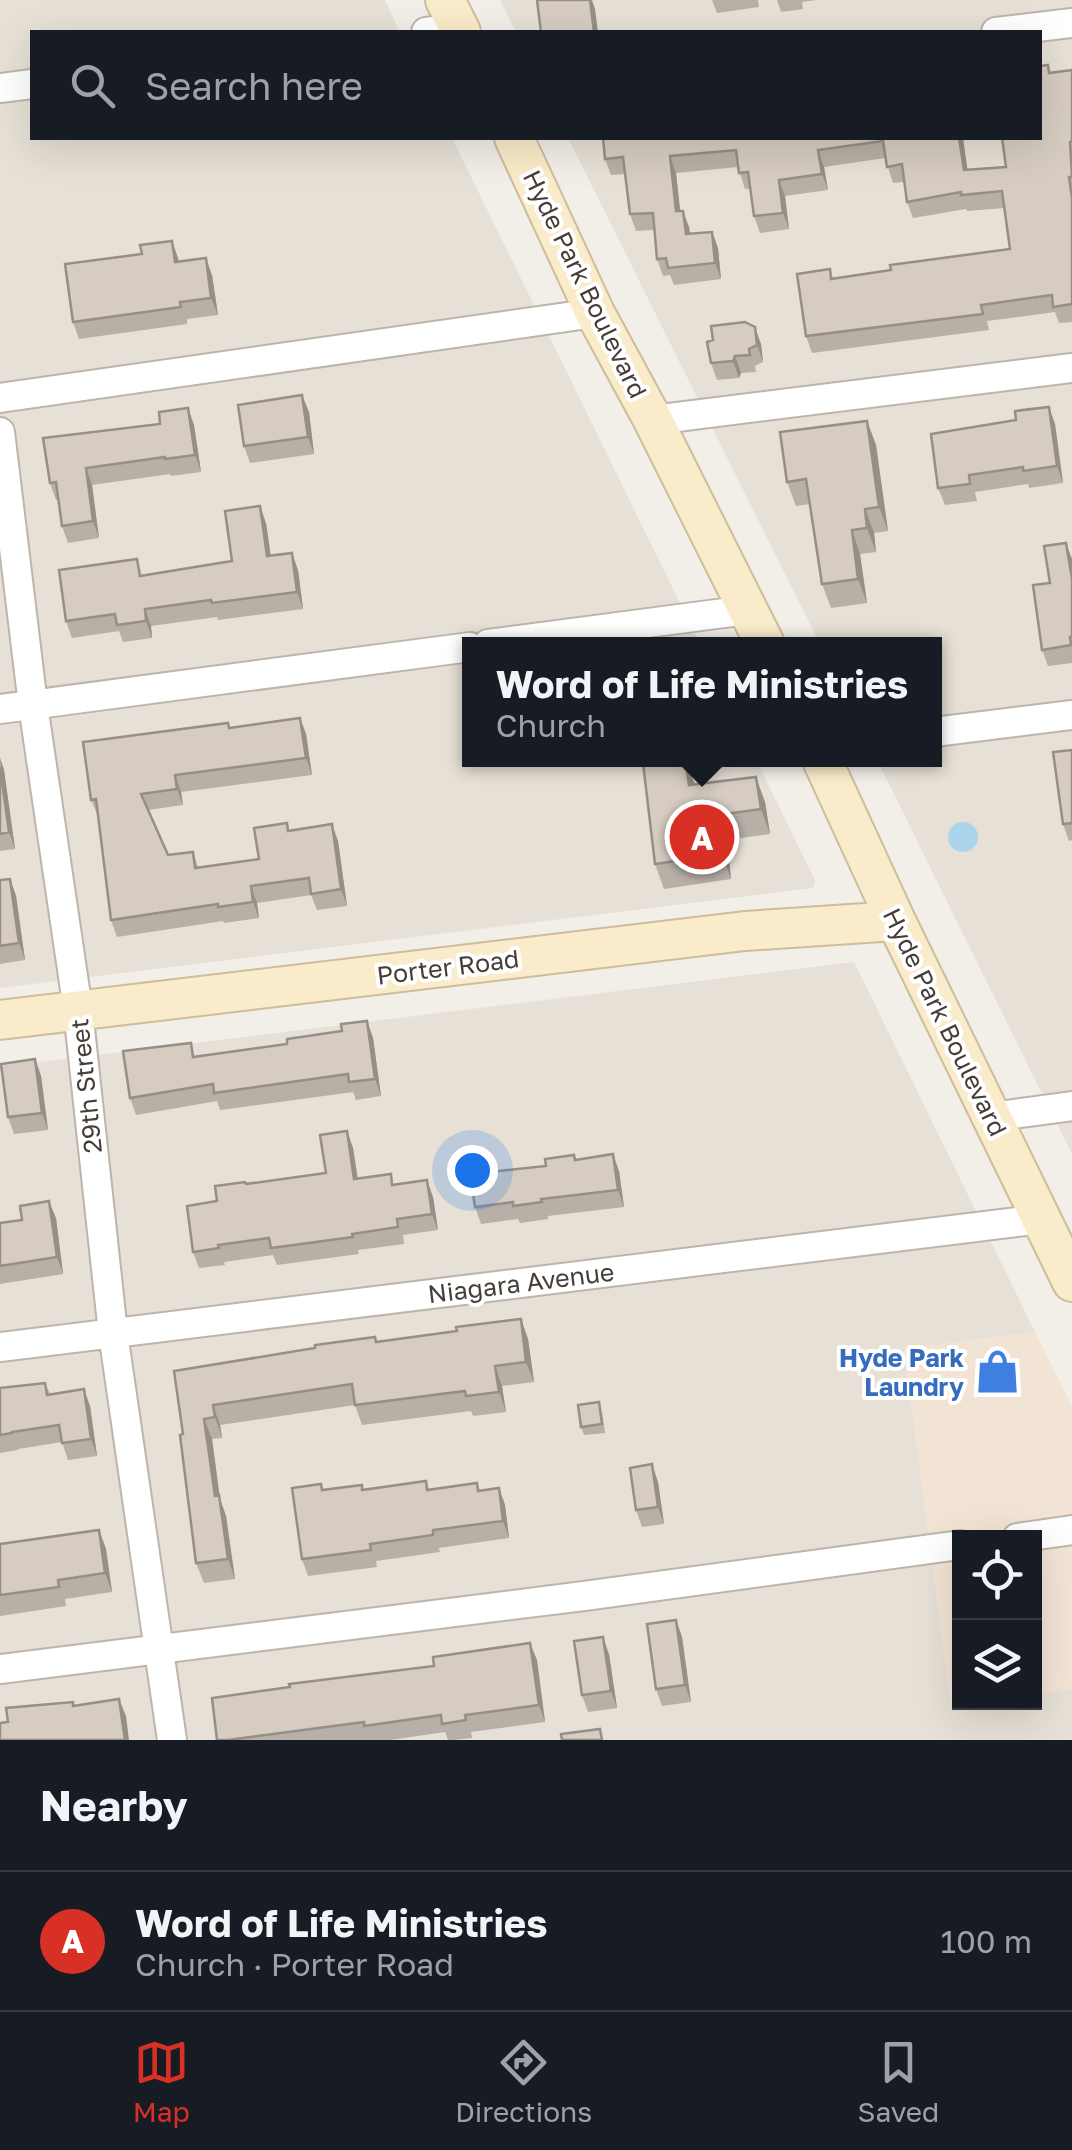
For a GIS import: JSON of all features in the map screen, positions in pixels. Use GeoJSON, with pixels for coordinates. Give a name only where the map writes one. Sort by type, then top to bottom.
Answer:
{"type":"FeatureCollection","features":[{"type":"Feature","properties":{"kind":"main road","name":"Hyde Park Boulevard"},"geometry":{"type":"LineString","coordinates":[[515,140],[595,313],[762,637]]}},
{"type":"Feature","properties":{"kind":"main road","name":"Hyde Park Boulevard"},"geometry":{"type":"LineString","coordinates":[[825,767],[896,922],[1072,1282]]}},
{"type":"Feature","properties":{"kind":"main road","name":"Porter Road"},"geometry":{"type":"LineString","coordinates":[[0,1020],[745,931],[896,922]]}},
{"type":"Feature","properties":{"kind":"street"},"geometry":{"type":"LineString","coordinates":[[1013,30],[1072,23]]}},
{"type":"Feature","properties":{"kind":"street"},"geometry":{"type":"LineString","coordinates":[[0,88],[30,84]]}},
{"type":"Feature","properties":{"kind":"street"},"geometry":{"type":"LineString","coordinates":[[0,398],[595,313]]}},
{"type":"Feature","properties":{"kind":"street"},"geometry":{"type":"LineString","coordinates":[[652,420],[1072,368]]}},
{"type":"Feature","properties":{"kind":"street","name":"29th Street"},"geometry":{"type":"LineString","coordinates":[[0,432],[33,705],[78,1010],[114,1333],[172,1740]]}},
{"type":"Feature","properties":{"kind":"street"},"geometry":{"type":"LineString","coordinates":[[542,637],[748,610]]}},
{"type":"Feature","properties":{"kind":"street"},"geometry":{"type":"LineString","coordinates":[[0,709],[462,648]]}},
{"type":"Feature","properties":{"kind":"street"},"geometry":{"type":"LineString","coordinates":[[942,731],[1072,716]]}},
{"type":"Feature","properties":{"kind":"street"},"geometry":{"type":"LineString","coordinates":[[991,1117],[1072,1106]]}},
{"type":"Feature","properties":{"kind":"street","name":"Niagara Avenue"},"geometry":{"type":"LineString","coordinates":[[0,1347],[1042,1218]]}},
{"type":"Feature","properties":{"kind":"street"},"geometry":{"type":"LineString","coordinates":[[1042,1534],[1072,1530]]}},
{"type":"Feature","properties":{"kind":"street"},"geometry":{"type":"LineString","coordinates":[[0,1669],[952,1546]]}},
{"type":"Feature","properties":{"kind":"shaded area"},"geometry":{"type":"Polygon","coordinates":[[[0,0],[385,0],[399,30],[30,30],[30,140],[453,140],[697,637],[462,637],[462,767],[759,767],[815,880],[813,888],[0,988],[0,0]]]}},
{"type":"Feature","properties":{"kind":"shaded area"},"geometry":{"type":"Polygon","coordinates":[[[500,0],[1072,0],[1072,1154],[880,767],[942,767],[942,637],[817,637],[569,140],[1042,140],[1042,30],[515,30],[500,0]]]}},
{"type":"Feature","properties":{"kind":"shaded area"},"geometry":{"type":"Polygon","coordinates":[[[854,962],[1035,1332],[904,1349],[952,1710],[1042,1710],[1042,1693],[1072,1689],[1072,1740],[0,1740],[0,1067],[854,962]]]}},
{"type":"Feature","properties":{"kind":"shaded area"},"geometry":{"type":"Polygon","coordinates":[[[1035,1332],[1072,1406],[1072,1689],[1042,1693],[1042,1530],[952,1530],[951,1705],[904,1349],[1035,1332]]]}},
{"type":"Feature","properties":{"kind":"water"},"geometry":{"type":"Polygon","coordinates":[[[963,822],[974,826],[978,837],[974,848],[963,852],[952,848],[948,837],[952,826],[963,822]]]}},
{"type":"Feature","properties":{"kind":"building"},"geometry":{"type":"Polygon","coordinates":[[[537,0],[590,0],[594,30],[541,30],[537,0]]]}},
{"type":"Feature","properties":{"kind":"building"},"geometry":{"type":"Polygon","coordinates":[[[1048,65],[1049,73],[1072,70],[1072,304],[1053,307],[1052,295],[981,305],[983,314],[806,336],[797,274],[830,269],[831,279],[891,270],[890,265],[1010,249],[1002,191],[961,192],[907,202],[902,164],[887,167],[883,141],[818,150],[822,174],[779,180],[783,213],[754,216],[748,172],[739,173],[736,150],[670,156],[676,211],[683,211],[686,234],[712,232],[715,263],[668,268],[666,258],[657,259],[653,213],[630,214],[623,157],[605,159],[603,140],[959,140],[964,170],[1006,167],[1002,140],[1042,140],[1042,66],[1048,65]]]}},
{"type":"Feature","properties":{"kind":"building"},"geometry":{"type":"Polygon","coordinates":[[[172,241],[175,262],[206,258],[211,298],[180,302],[181,307],[73,322],[65,264],[142,254],[140,245],[172,241]]]}},
{"type":"Feature","properties":{"kind":"building"},"geometry":{"type":"Polygon","coordinates":[[[745,322],[755,327],[757,345],[749,349],[750,355],[711,363],[707,342],[713,340],[711,326],[745,322]]]}},
{"type":"Feature","properties":{"kind":"building"},"geometry":{"type":"Polygon","coordinates":[[[302,395],[308,437],[244,446],[238,405],[302,395]]]}},
{"type":"Feature","properties":{"kind":"building"},"geometry":{"type":"Polygon","coordinates":[[[1049,407],[1057,466],[969,475],[970,484],[938,488],[931,434],[1016,420],[1015,411],[1049,407]]]}},
{"type":"Feature","properties":{"kind":"building"},"geometry":{"type":"Polygon","coordinates":[[[188,408],[195,455],[86,468],[93,521],[62,526],[56,482],[50,483],[43,438],[160,424],[159,412],[188,408]]]}},
{"type":"Feature","properties":{"kind":"building"},"geometry":{"type":"Polygon","coordinates":[[[867,421],[879,507],[865,509],[867,528],[852,530],[858,579],[822,584],[806,479],[787,482],[780,432],[867,421]]]}},
{"type":"Feature","properties":{"kind":"building"},"geometry":{"type":"Polygon","coordinates":[[[260,506],[267,556],[292,553],[297,592],[145,609],[146,621],[117,625],[115,614],[66,621],[59,570],[137,559],[140,576],[232,561],[225,511],[260,506]]]}},
{"type":"Feature","properties":{"kind":"building"},"geometry":{"type":"Polygon","coordinates":[[[1066,543],[1072,579],[1071,645],[1042,650],[1033,585],[1050,583],[1044,546],[1066,543]]]}},
{"type":"Feature","properties":{"kind":"building"},"geometry":{"type":"Polygon","coordinates":[[[300,718],[306,758],[175,775],[177,789],[141,794],[168,855],[193,852],[195,868],[259,859],[254,828],[287,823],[288,831],[332,824],[341,889],[311,894],[309,878],[251,886],[253,902],[111,920],[96,799],[91,800],[83,742],[300,718]]]}},
{"type":"Feature","properties":{"kind":"building"},"geometry":{"type":"Polygon","coordinates":[[[1072,750],[1072,823],[1063,824],[1053,752],[1072,750]]]}},
{"type":"Feature","properties":{"kind":"building"},"geometry":{"type":"Polygon","coordinates":[[[0,767],[9,832],[0,834],[0,767]]]}},
{"type":"Feature","properties":{"kind":"building"},"geometry":{"type":"Polygon","coordinates":[[[643,767],[686,767],[689,785],[756,777],[761,809],[718,815],[722,854],[655,864],[643,767]]]}},
{"type":"Feature","properties":{"kind":"building"},"geometry":{"type":"Polygon","coordinates":[[[10,879],[19,943],[0,946],[0,880],[10,879]]]}},
{"type":"Feature","properties":{"kind":"building"},"geometry":{"type":"Polygon","coordinates":[[[367,1021],[375,1079],[349,1082],[348,1074],[214,1093],[213,1084],[130,1098],[123,1051],[191,1043],[193,1057],[287,1044],[287,1039],[342,1031],[341,1024],[367,1021]]]}},
{"type":"Feature","properties":{"kind":"building"},"geometry":{"type":"Polygon","coordinates":[[[35,1059],[42,1113],[8,1117],[1,1064],[35,1059]]]}},
{"type":"Feature","properties":{"kind":"building"},"geometry":{"type":"Polygon","coordinates":[[[347,1131],[354,1179],[391,1174],[392,1185],[427,1180],[432,1214],[397,1219],[398,1227],[352,1234],[353,1237],[271,1248],[269,1238],[193,1252],[187,1206],[217,1201],[215,1186],[326,1173],[320,1135],[347,1131]]]}},
{"type":"Feature","properties":{"kind":"building"},"geometry":{"type":"Polygon","coordinates":[[[613,1154],[618,1190],[513,1206],[513,1202],[475,1207],[470,1174],[546,1166],[545,1159],[574,1155],[575,1160],[613,1154]]]}},
{"type":"Feature","properties":{"kind":"building"},"geometry":{"type":"Polygon","coordinates":[[[49,1201],[57,1257],[0,1266],[0,1223],[22,1220],[20,1206],[49,1201]]]}},
{"type":"Feature","properties":{"kind":"building"},"geometry":{"type":"Polygon","coordinates":[[[521,1319],[526,1362],[495,1366],[499,1392],[466,1396],[465,1391],[355,1405],[352,1384],[213,1405],[215,1417],[204,1419],[228,1559],[196,1563],[174,1371],[315,1345],[375,1337],[376,1342],[521,1319]]]}},
{"type":"Feature","properties":{"kind":"building"},"geometry":{"type":"Polygon","coordinates":[[[45,1383],[47,1395],[84,1389],[91,1439],[62,1443],[59,1425],[0,1435],[0,1388],[45,1383]]]}},
{"type":"Feature","properties":{"kind":"building"},"geometry":{"type":"Polygon","coordinates":[[[599,1402],[602,1424],[581,1427],[578,1405],[599,1402]]]}},
{"type":"Feature","properties":{"kind":"building"},"geometry":{"type":"Polygon","coordinates":[[[652,1464],[658,1507],[636,1510],[630,1468],[652,1464]]]}},
{"type":"Feature","properties":{"kind":"building"},"geometry":{"type":"Polygon","coordinates":[[[426,1481],[427,1490],[477,1483],[478,1491],[499,1488],[503,1521],[433,1530],[433,1535],[370,1544],[371,1550],[302,1559],[292,1488],[321,1484],[322,1490],[362,1485],[362,1490],[426,1481]]]}},
{"type":"Feature","properties":{"kind":"building"},"geometry":{"type":"Polygon","coordinates":[[[99,1530],[105,1573],[58,1580],[59,1587],[0,1595],[0,1544],[99,1530]]]}},
{"type":"Feature","properties":{"kind":"building"},"geometry":{"type":"Polygon","coordinates":[[[676,1620],[685,1685],[656,1689],[647,1624],[676,1620]]]}},
{"type":"Feature","properties":{"kind":"building"},"geometry":{"type":"Polygon","coordinates":[[[603,1637],[611,1691],[582,1695],[574,1641],[603,1637]]]}},
{"type":"Feature","properties":{"kind":"building"},"geometry":{"type":"Polygon","coordinates":[[[530,1643],[539,1705],[465,1715],[466,1720],[442,1724],[441,1715],[217,1740],[212,1698],[434,1666],[433,1657],[530,1643]]]}},
{"type":"Feature","properties":{"kind":"building"},"geometry":{"type":"Polygon","coordinates":[[[119,1699],[125,1740],[0,1740],[0,1723],[8,1722],[6,1708],[73,1702],[73,1706],[119,1699]]]}},
{"type":"Feature","properties":{"kind":"building"},"geometry":{"type":"Polygon","coordinates":[[[600,1729],[602,1740],[562,1740],[561,1734],[600,1729]]]}},
{"type":"Feature","properties":{"kind":"place","name":"Word of Life Ministries"},"geometry":{"type":"Point","coordinates":[702,837]}},
{"type":"Feature","properties":{"kind":"place","name":"Hyde Park Laundry"},"geometry":{"type":"Point","coordinates":[997,1372]}}]}
